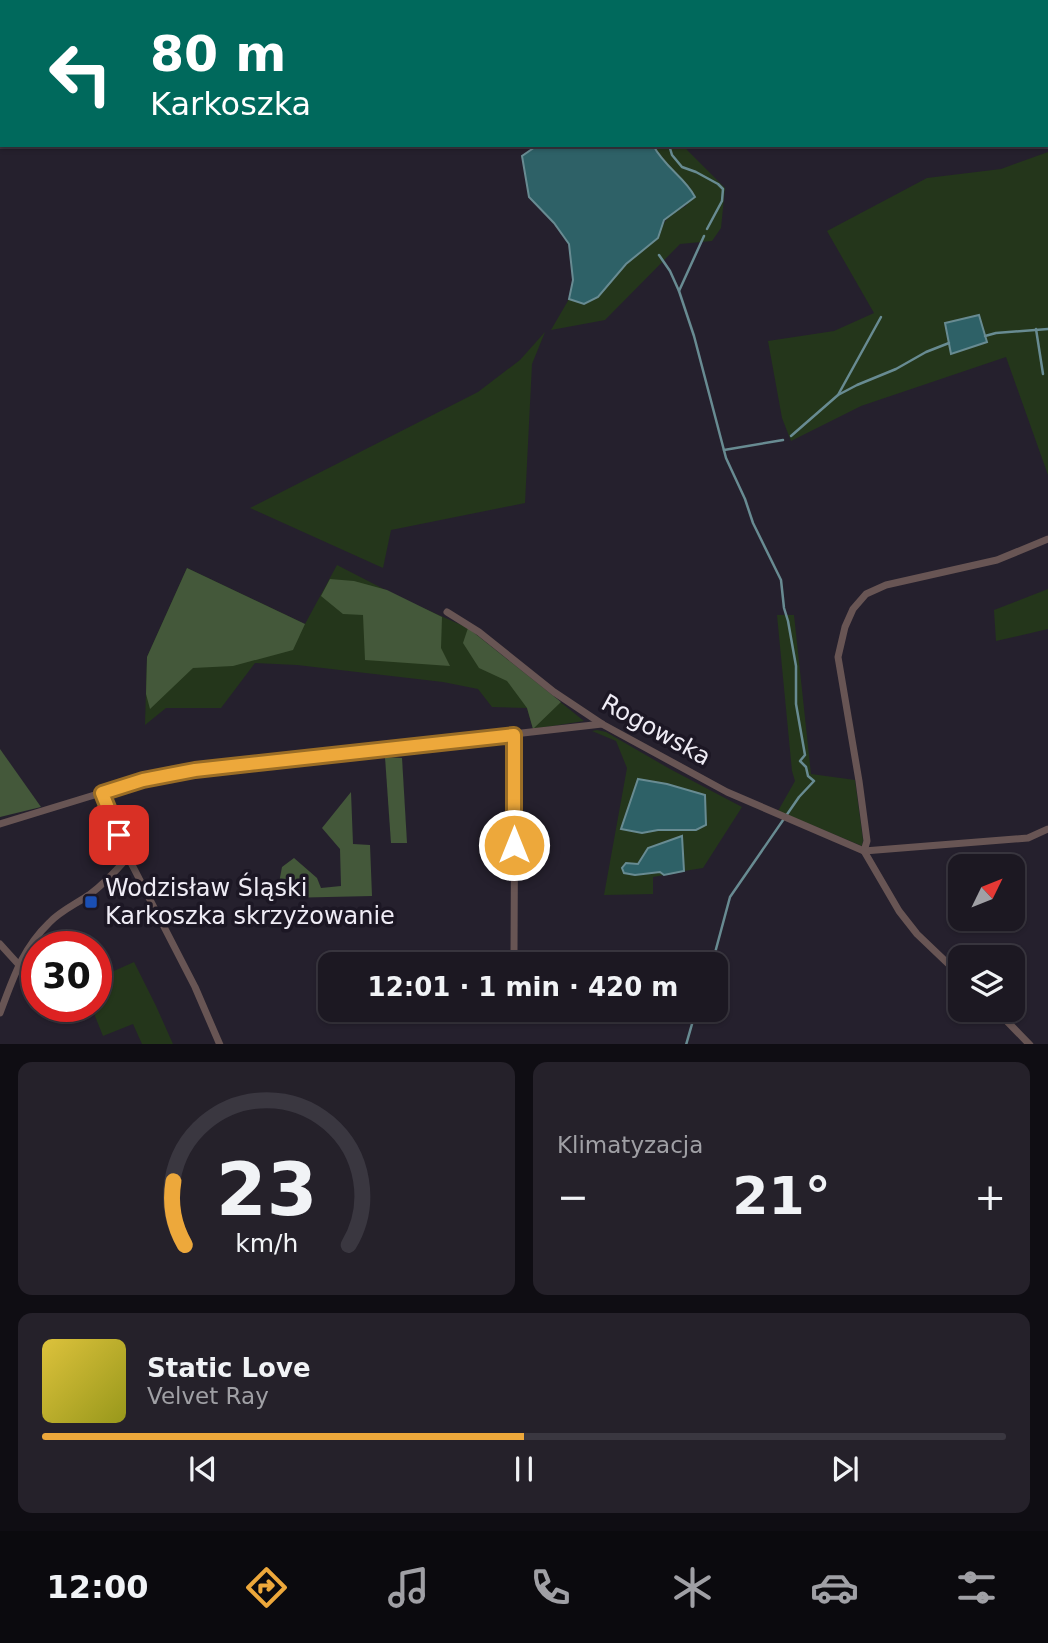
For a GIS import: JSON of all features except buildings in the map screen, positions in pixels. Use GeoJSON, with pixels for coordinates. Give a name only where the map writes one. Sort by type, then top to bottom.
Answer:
{"type":"FeatureCollection","features":[{"type":"Feature","properties":{"kind":"street"},"geometry":{"type":"LineString","coordinates":[[948,964],[917,934],[899,911],[864,851],[867,841],[838,657],[845,627],[853,609],[866,594],[894,582],[997,559],[1048,540]]}},
{"type":"Feature","properties":{"kind":"street","name":"Rogowska"},"geometry":{"type":"LineString","coordinates":[[447,612],[480,632],[554,692],[602,724],[727,792],[864,851],[1028,838],[1048,829]]}},
{"type":"Feature","properties":{"kind":"street"},"geometry":{"type":"LineString","coordinates":[[0,824],[143,780],[195,770],[602,724]]}},
{"type":"Feature","properties":{"kind":"street"},"geometry":{"type":"LineString","coordinates":[[514,735],[514,952]]}},
{"type":"Feature","properties":{"kind":"street"},"geometry":{"type":"LineString","coordinates":[[102,793],[128,857],[195,987],[220,1044]]}},
{"type":"Feature","properties":{"kind":"street"},"geometry":{"type":"LineString","coordinates":[[0,1013],[21,958],[50,921],[100,886],[128,857]]}},
{"type":"Feature","properties":{"kind":"street"},"geometry":{"type":"LineString","coordinates":[[0,944],[19,965]]}},
{"type":"Feature","properties":{"kind":"street"},"geometry":{"type":"LineString","coordinates":[[1008,1022],[1029,1044]]}},
{"type":"Feature","properties":{"kind":"shaded area"},"geometry":{"type":"Polygon","coordinates":[[[535,147],[654,147],[695,197],[664,220],[658,238],[626,264],[598,297],[584,304],[569,299],[573,280],[569,244],[554,223],[529,197],[522,156],[535,147]]]}},
{"type":"Feature","properties":{"kind":"shaded area"},"geometry":{"type":"Polygon","coordinates":[[[654,147],[686,147],[725,188],[721,228],[712,241],[680,244],[605,320],[551,330],[569,299],[584,304],[598,297],[626,264],[658,238],[670,214],[686,206],[690,187],[660,157],[654,147]]]}},
{"type":"Feature","properties":{"kind":"shaded area"},"geometry":{"type":"Polygon","coordinates":[[[1048,152],[1048,475],[1006,357],[861,406],[791,441],[782,418],[768,341],[834,331],[874,313],[827,231],[927,178],[1001,169],[1048,152]]]}},
{"type":"Feature","properties":{"kind":"shaded area"},"geometry":{"type":"Polygon","coordinates":[[[979,315],[987,342],[951,354],[945,323],[979,315]]]}},
{"type":"Feature","properties":{"kind":"shaded area"},"geometry":{"type":"Polygon","coordinates":[[[545,332],[532,364],[525,503],[391,530],[383,568],[250,508],[478,392],[520,360],[545,332]]]}},
{"type":"Feature","properties":{"kind":"shaded area"},"geometry":{"type":"Polygon","coordinates":[[[337,565],[468,628],[584,721],[533,729],[527,708],[492,707],[478,689],[443,682],[297,665],[255,663],[221,708],[166,708],[145,725],[147,657],[187,568],[305,624],[337,565]]]}},
{"type":"Feature","properties":{"kind":"shaded area"},"geometry":{"type":"Polygon","coordinates":[[[187,568],[305,624],[293,650],[233,666],[193,668],[150,709],[146,694],[147,657],[187,568]]]}},
{"type":"Feature","properties":{"kind":"shaded area"},"geometry":{"type":"Polygon","coordinates":[[[330,579],[354,581],[387,590],[442,617],[441,648],[450,666],[365,660],[363,615],[343,614],[321,596],[330,579]]]}},
{"type":"Feature","properties":{"kind":"shaded area"},"geometry":{"type":"Polygon","coordinates":[[[1048,589],[1048,629],[996,641],[994,610],[1048,589]]]}},
{"type":"Feature","properties":{"kind":"shaded area"},"geometry":{"type":"Polygon","coordinates":[[[777,615],[794,615],[811,774],[855,780],[862,846],[778,811],[795,781],[777,615]]]}},
{"type":"Feature","properties":{"kind":"shaded area"},"geometry":{"type":"Polygon","coordinates":[[[468,628],[561,702],[533,729],[527,708],[507,681],[479,668],[463,643],[468,628]]]}},
{"type":"Feature","properties":{"kind":"shaded area"},"geometry":{"type":"Polygon","coordinates":[[[592,731],[606,732],[742,807],[703,868],[684,871],[681,837],[648,848],[638,864],[627,863],[635,874],[660,872],[664,875],[653,877],[653,894],[604,895],[627,768],[616,741],[592,731]],[[667,784],[642,833],[658,830],[696,830],[705,796],[667,784]]]}},
{"type":"Feature","properties":{"kind":"shaded area"},"geometry":{"type":"Polygon","coordinates":[[[0,749],[41,807],[0,817],[0,749]]]}},
{"type":"Feature","properties":{"kind":"shaded area"},"geometry":{"type":"Polygon","coordinates":[[[385,757],[402,758],[407,843],[391,843],[385,757]]]}},
{"type":"Feature","properties":{"kind":"shaded area"},"geometry":{"type":"Polygon","coordinates":[[[638,779],[705,795],[706,825],[696,830],[658,830],[642,833],[621,829],[638,779]]]}},
{"type":"Feature","properties":{"kind":"shaded area"},"geometry":{"type":"Polygon","coordinates":[[[351,792],[353,844],[370,845],[372,896],[284,898],[279,883],[282,867],[294,858],[317,878],[321,888],[341,886],[340,849],[322,828],[351,792]]]}},
{"type":"Feature","properties":{"kind":"shaded area"},"geometry":{"type":"Polygon","coordinates":[[[682,836],[684,871],[664,875],[660,872],[635,875],[624,873],[622,868],[626,863],[638,864],[648,848],[682,836]]]}},
{"type":"Feature","properties":{"kind":"shaded area"},"geometry":{"type":"Polygon","coordinates":[[[134,962],[173,1044],[142,1044],[133,1024],[103,1036],[97,1022],[112,1022],[112,972],[134,962]]]}},
{"type":"Feature","properties":{"kind":"waterway"},"geometry":{"type":"LineString","coordinates":[[670,147],[672,155],[682,167],[696,172],[723,189],[722,201],[707,229]]}},
{"type":"Feature","properties":{"kind":"waterway"},"geometry":{"type":"LineString","coordinates":[[704,236],[679,291],[694,336],[726,458],[781,580],[796,666],[796,704],[805,755],[800,761],[814,781],[799,797],[730,897],[715,952]]}},
{"type":"Feature","properties":{"kind":"waterway"},"geometry":{"type":"LineString","coordinates":[[659,255],[679,291]]}},
{"type":"Feature","properties":{"kind":"waterway"},"geometry":{"type":"LineString","coordinates":[[838,395],[881,317]]}},
{"type":"Feature","properties":{"kind":"waterway"},"geometry":{"type":"LineString","coordinates":[[1036,329],[1043,374]]}},
{"type":"Feature","properties":{"kind":"waterway"},"geometry":{"type":"LineString","coordinates":[[985,336],[1048,329]]}},
{"type":"Feature","properties":{"kind":"waterway"},"geometry":{"type":"LineString","coordinates":[[791,436],[838,395],[949,343]]}},
{"type":"Feature","properties":{"kind":"waterway"},"geometry":{"type":"LineString","coordinates":[[724,450],[783,440]]}},
{"type":"Feature","properties":{"kind":"waterway"},"geometry":{"type":"LineString","coordinates":[[686,1044],[693,1022]]}},
{"type":"Feature","properties":{"kind":"place","name":"Wodzisław Śląski Karkoszka skrzyżowanie"},"geometry":{"type":"Point","coordinates":[91,902]}},
{"type":"Feature","properties":{"kind":"route"},"geometry":{"type":"LineString","coordinates":[[119,835],[102,793],[143,780],[195,770],[514,735],[514,845]]}}]}
